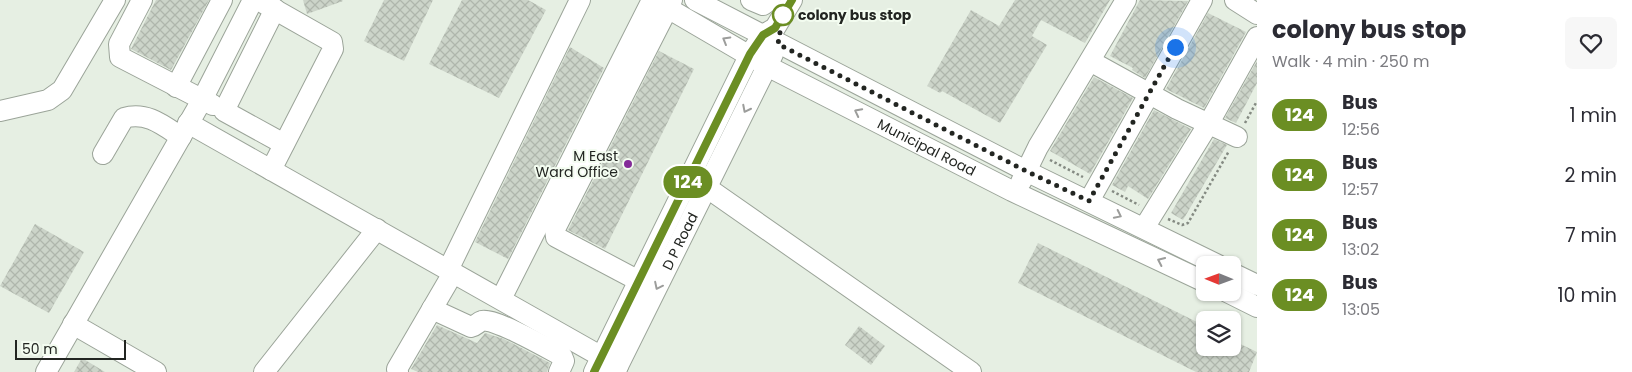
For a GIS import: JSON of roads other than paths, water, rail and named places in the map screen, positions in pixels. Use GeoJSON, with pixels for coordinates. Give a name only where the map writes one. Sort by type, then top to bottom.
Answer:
{"type":"FeatureCollection","features":[{"type":"Feature","properties":{"kind":"street"},"geometry":{"type":"LineString","coordinates":[[0,111],[48,100],[62,90],[115,0]]}},
{"type":"Feature","properties":{"kind":"street"},"geometry":{"type":"LineString","coordinates":[[142,0],[119,44],[120,57],[284,144]]}},
{"type":"Feature","properties":{"kind":"street"},"geometry":{"type":"LineString","coordinates":[[176,87],[222,0]]}},
{"type":"Feature","properties":{"kind":"street"},"geometry":{"type":"LineString","coordinates":[[46,372],[202,100],[254,0]]}},
{"type":"Feature","properties":{"kind":"street"},"geometry":{"type":"LineString","coordinates":[[398,372],[397,369],[432,309],[451,271],[580,0]]}},
{"type":"Feature","properties":{"kind":"street"},"geometry":{"type":"LineString","coordinates":[[751,0],[763,5],[770,0]]}},
{"type":"Feature","properties":{"kind":"street","name":"D P Road"},"geometry":{"type":"LineString","coordinates":[[607,367],[706,187],[768,66],[772,36],[792,0]]}},
{"type":"Feature","properties":{"kind":"street"},"geometry":{"type":"LineString","coordinates":[[1016,193],[1026,171],[1126,0]]}},
{"type":"Feature","properties":{"kind":"street"},"geometry":{"type":"LineString","coordinates":[[1089,201],[1202,0]]}},
{"type":"Feature","properties":{"kind":"street"},"geometry":{"type":"LineString","coordinates":[[1235,0],[1257,14]]}},
{"type":"Feature","properties":{"kind":"street","name":"Municipal Road"},"geometry":{"type":"LineString","coordinates":[[698,1],[772,36],[1026,171],[1200,256]]}},
{"type":"Feature","properties":{"kind":"street"},"geometry":{"type":"LineString","coordinates":[[501,299],[662,2]]}},
{"type":"Feature","properties":{"kind":"street"},"geometry":{"type":"LineString","coordinates":[[639,281],[556,237],[555,229],[662,2]]}},
{"type":"Feature","properties":{"kind":"street","name":"Municipal Road"},"geometry":{"type":"LineString","coordinates":[[662,2],[768,66],[1016,193],[1196,278]]}},
{"type":"Feature","properties":{"kind":"street"},"geometry":{"type":"LineString","coordinates":[[224,111],[266,5],[332,42],[333,49],[271,170]]}},
{"type":"Feature","properties":{"kind":"street","name":"D P Road"},"geometry":{"type":"LineString","coordinates":[[607,367],[639,281],[750,54],[772,36]]}},
{"type":"Feature","properties":{"kind":"street"},"geometry":{"type":"LineString","coordinates":[[1144,228],[1208,123],[1257,37]]}},
{"type":"Feature","properties":{"kind":"street"},"geometry":{"type":"LineString","coordinates":[[1090,61],[1149,94],[1237,137]]}},
{"type":"Feature","properties":{"kind":"street"},"geometry":{"type":"LineString","coordinates":[[103,154],[124,118],[135,115],[185,130],[271,170],[377,229],[520,310],[607,367]]}},
{"type":"Feature","properties":{"kind":"street"},"geometry":{"type":"LineString","coordinates":[[706,187],[971,372]]}},
{"type":"Feature","properties":{"kind":"street"},"geometry":{"type":"LineString","coordinates":[[264,372],[377,229]]}},
{"type":"Feature","properties":{"kind":"street"},"geometry":{"type":"LineString","coordinates":[[1241,277],[1257,285]]}},
{"type":"Feature","properties":{"kind":"street"},"geometry":{"type":"LineString","coordinates":[[1241,299],[1257,307]]}},
{"type":"Feature","properties":{"kind":"street"},"geometry":{"type":"LineString","coordinates":[[432,309],[471,327],[481,321],[486,321],[509,329],[562,356],[564,361],[559,372]]}},
{"type":"Feature","properties":{"kind":"street"},"geometry":{"type":"LineString","coordinates":[[509,329],[520,310]]}},
{"type":"Feature","properties":{"kind":"street"},"geometry":{"type":"LineString","coordinates":[[73,324],[156,372]]}},
{"type":"Feature","properties":{"kind":"place","name":"colony bus stop"},"geometry":{"type":"Point","coordinates":[783,15]}},
{"type":"Feature","properties":{"kind":"place","name":"M East Ward Office"},"geometry":{"type":"Point","coordinates":[628,164]}}]}
